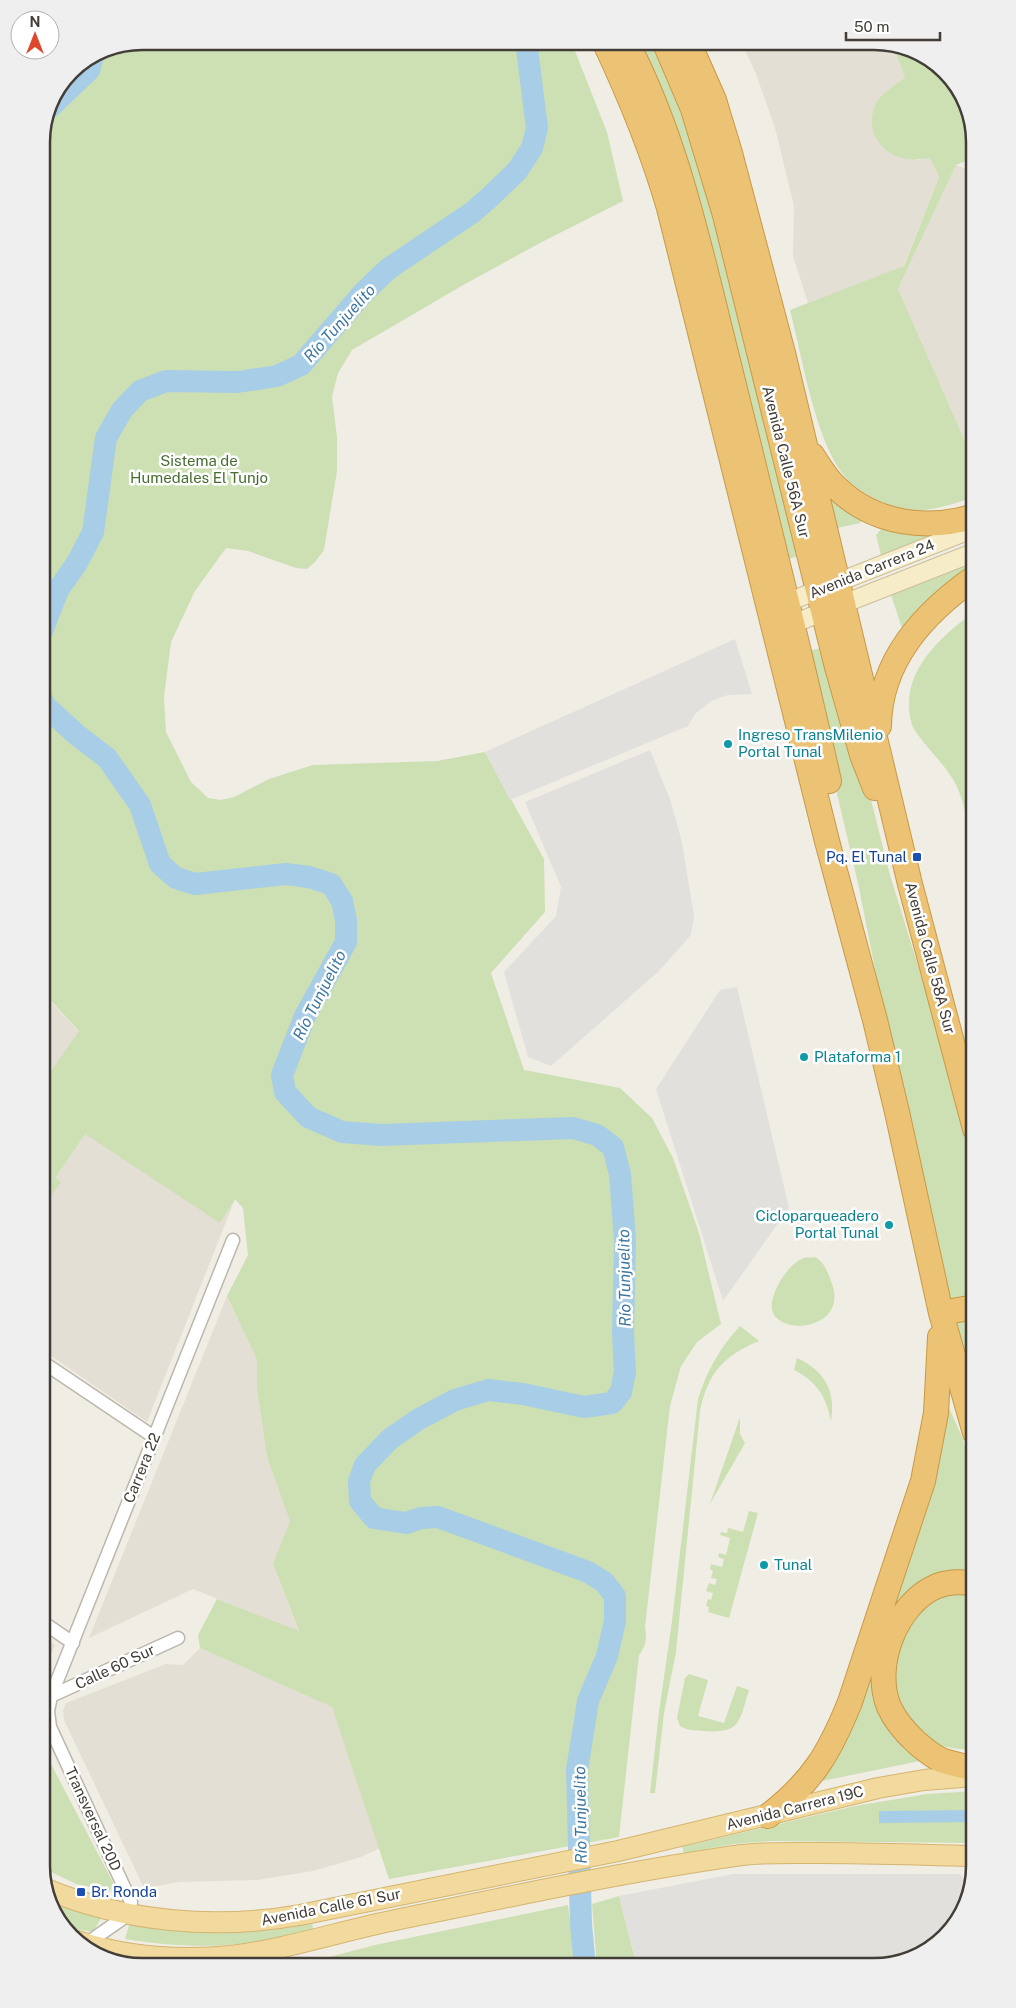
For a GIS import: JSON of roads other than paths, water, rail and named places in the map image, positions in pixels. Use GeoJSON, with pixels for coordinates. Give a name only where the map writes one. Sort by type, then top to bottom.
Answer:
{"type":"FeatureCollection","features":[{"type":"Feature","properties":{"kind":"highway"},"geometry":{"type":"LineString","coordinates":[[608,50],[636,110],[669,208],[684,270],[781,616]]}},
{"type":"Feature","properties":{"kind":"highway"},"geometry":{"type":"LineString","coordinates":[[631,50],[648,84],[668,138],[690,213],[717,318],[827,841],[864,977],[897,1112],[941,1313],[966,1401]]}},
{"type":"Feature","properties":{"kind":"highway","name":"Avenida Calle 56A Sur"},"geometry":{"type":"LineString","coordinates":[[668,50],[701,131],[831,597]]}},
{"type":"Feature","properties":{"kind":"highway"},"geometry":{"type":"LineString","coordinates":[[686,92],[687,50]]}},
{"type":"Feature","properties":{"kind":"highway","name":"Avenida Calle 56A Sur"},"geometry":{"type":"LineString","coordinates":[[691,50],[723,126],[802,431],[831,597],[862,755],[910,884]]}},
{"type":"Feature","properties":{"kind":"highway"},"geometry":{"type":"LineString","coordinates":[[684,270],[717,318]]}},
{"type":"Feature","properties":{"kind":"highway"},"geometry":{"type":"LineString","coordinates":[[802,431],[812,455],[824,474],[838,490],[862,507],[885,518],[905,523],[949,523],[966,518]]}},
{"type":"Feature","properties":{"kind":"highway"},"geometry":{"type":"LineString","coordinates":[[878,750],[882,694],[892,666],[902,647],[924,620],[953,592],[966,583]]}},
{"type":"Feature","properties":{"kind":"highway","name":"Avenida Calle 58A Sur"},"geometry":{"type":"LineString","coordinates":[[831,597],[878,750],[910,884],[966,1095]]}},
{"type":"Feature","properties":{"kind":"highway"},"geometry":{"type":"LineString","coordinates":[[941,1313],[966,1309]]}},
{"type":"Feature","properties":{"kind":"highway"},"geometry":{"type":"LineString","coordinates":[[768,1816],[802,1787],[822,1762],[838,1733],[852,1695],[923,1481],[936,1413],[941,1313]]}},
{"type":"Feature","properties":{"kind":"highway"},"geometry":{"type":"LineString","coordinates":[[966,1583],[948,1583],[936,1587],[920,1597],[906,1613],[893,1633],[883,1669],[884,1688],[888,1704],[898,1722],[926,1751],[941,1760],[966,1767]]}},
{"type":"Feature","properties":{"kind":"main road","name":"Avenida Carrera 24"},"geometry":{"type":"LineString","coordinates":[[831,597],[966,532]]}},
{"type":"Feature","properties":{"kind":"main road","name":"Avenida Carrera 24"},"geometry":{"type":"LineString","coordinates":[[781,616],[831,597],[966,555]]}},
{"type":"Feature","properties":{"kind":"main road","name":"Avenida Carrera 19C"},"geometry":{"type":"LineString","coordinates":[[618,1851],[886,1786],[924,1780],[966,1777]]}},
{"type":"Feature","properties":{"kind":"main road","name":"Avenida Calle 61 Sur"},"geometry":{"type":"LineString","coordinates":[[54,1892],[80,1902],[129,1914],[188,1922],[255,1922],[300,1915],[618,1851]]}},
{"type":"Feature","properties":{"kind":"main road","name":"Avenida Calle 61 Sur"},"geometry":{"type":"LineString","coordinates":[[193,1958],[248,1953],[371,1925],[621,1875],[759,1854],[966,1856]]}},
{"type":"Feature","properties":{"kind":"street","name":"Carrera 22"},"geometry":{"type":"LineString","coordinates":[[52,1696],[233,1240]]}},
{"type":"Feature","properties":{"kind":"street"},"geometry":{"type":"LineString","coordinates":[[50,1367],[154,1438]]}},
{"type":"Feature","properties":{"kind":"street"},"geometry":{"type":"LineString","coordinates":[[50,1627],[73,1643]]}},
{"type":"Feature","properties":{"kind":"street","name":"Calle 60 Sur"},"geometry":{"type":"LineString","coordinates":[[52,1696],[178,1638]]}},
{"type":"Feature","properties":{"kind":"street","name":"Transversal 20D"},"geometry":{"type":"LineString","coordinates":[[50,1704],[52,1696]]}},
{"type":"Feature","properties":{"kind":"street","name":"Transversal 20D"},"geometry":{"type":"LineString","coordinates":[[50,1727],[130,1897],[131,1908],[129,1914]]}},
{"type":"Feature","properties":{"kind":"street"},"geometry":{"type":"LineString","coordinates":[[88,1941],[129,1914]]}},
{"type":"Feature","properties":{"kind":"water"},"geometry":{"type":"Polygon","coordinates":[[[966,1810],[966,1822],[879,1823],[879,1811],[966,1810]]]}},
{"type":"Feature","properties":{"kind":"waterway","name":"Río Tunjuelito"},"geometry":{"type":"LineString","coordinates":[[50,611],[58,590],[77,563],[93,532],[106,438],[122,410],[140,391],[166,381],[238,382],[277,376],[301,365],[363,293],[388,269],[473,212],[517,171],[532,148],[537,128],[527,50]]}},
{"type":"Feature","properties":{"kind":"waterway","name":"Río Tunjuelito"},"geometry":{"type":"LineString","coordinates":[[63,95],[89,70],[90,66]]}},
{"type":"Feature","properties":{"kind":"waterway","name":"Río Tunjuelito"},"geometry":{"type":"LineString","coordinates":[[50,710],[77,735],[107,758],[140,805],[160,864],[176,878],[195,884],[286,874],[309,877],[331,884],[342,901],[346,920],[346,942],[305,1016],[282,1075],[285,1092],[308,1117],[342,1132],[382,1135],[573,1128],[597,1135],[613,1147],[620,1174],[625,1240],[623,1334],[625,1372],[621,1392],[612,1403],[584,1407],[523,1394],[488,1390],[455,1400],[419,1419],[390,1439],[365,1465],[359,1481],[360,1501],[374,1518],[406,1523],[421,1518],[438,1517],[588,1572],[604,1582],[615,1596],[615,1621],[607,1656],[588,1701],[577,1770],[581,1924],[584,1958]]}},
{"type":"Feature","properties":{"kind":"place","name":"Ingreso TransMilenio Portal Tunal"},"geometry":{"type":"Point","coordinates":[728,744]}},
{"type":"Feature","properties":{"kind":"place","name":"Pq. El Tunal"},"geometry":{"type":"Point","coordinates":[917,857]}},
{"type":"Feature","properties":{"kind":"place","name":"Plataforma 1"},"geometry":{"type":"Point","coordinates":[804,1057]}},
{"type":"Feature","properties":{"kind":"place","name":"Cicloparqueadero Portal Tunal"},"geometry":{"type":"Point","coordinates":[889,1225]}},
{"type":"Feature","properties":{"kind":"place","name":"Tunal"},"geometry":{"type":"Point","coordinates":[764,1565]}},
{"type":"Feature","properties":{"kind":"place","name":"Br. Ronda"},"geometry":{"type":"Point","coordinates":[81,1892]}},
{"type":"Feature","properties":{"kind":"park label","name":"Sistema de Humedales El Tunjo"},"geometry":{"type":"Point","coordinates":[199,470]}}]}
